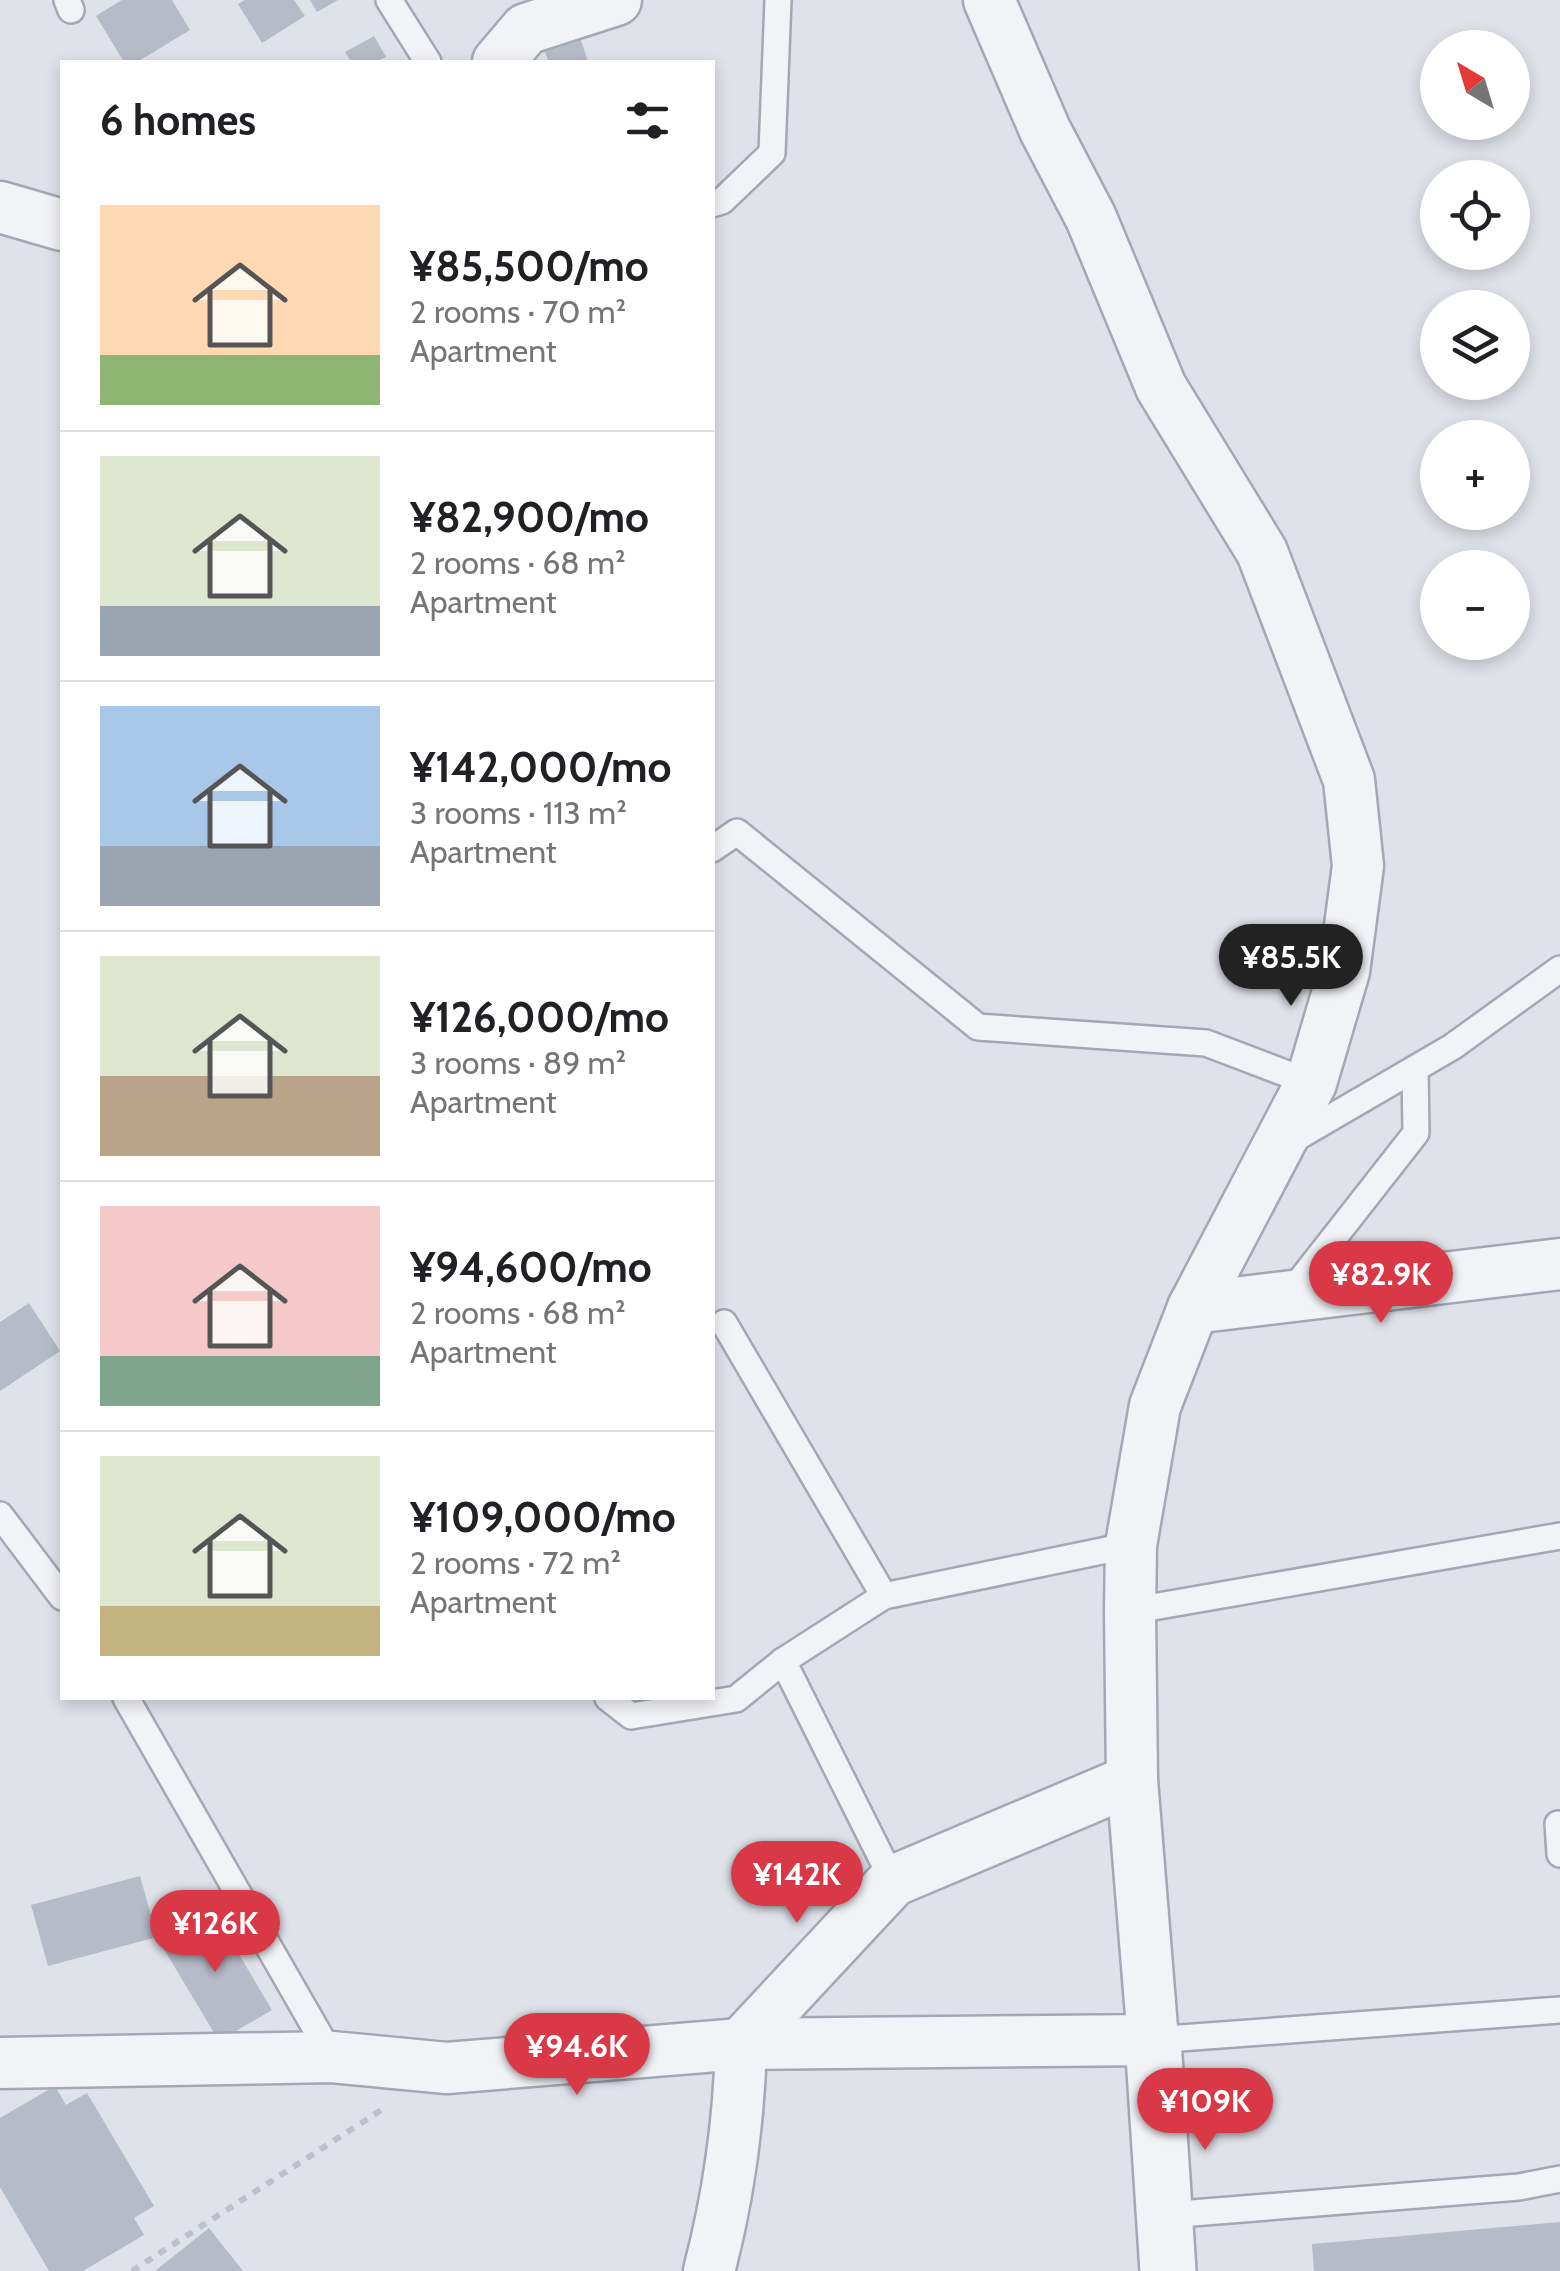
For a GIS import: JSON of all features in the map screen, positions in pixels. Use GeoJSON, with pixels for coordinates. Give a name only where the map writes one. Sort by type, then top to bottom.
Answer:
{"type":"FeatureCollection","features":[{"type":"Feature","properties":{"kind":"street"},"geometry":{"type":"LineString","coordinates":[[500,60],[526,29],[616,0]]}},
{"type":"Feature","properties":{"kind":"street"},"geometry":{"type":"LineString","coordinates":[[989,0],[1044,130],[1092,218],[1160,387],[1262,552],[1349,780],[1358,866],[1344,970],[1311,1083],[1192,1308],[1155,1406],[1131,1545],[1132,1780],[1167,2215],[1168,2271]]}},
{"type":"Feature","properties":{"kind":"street"},"geometry":{"type":"LineString","coordinates":[[0,207],[60,224]]}},
{"type":"Feature","properties":{"kind":"street"},"geometry":{"type":"LineString","coordinates":[[1192,1308],[1560,1264]]}},
{"type":"Feature","properties":{"kind":"street"},"geometry":{"type":"LineString","coordinates":[[709,2271],[729,2196],[739,2111],[741,2044],[894,1881],[1132,1780]]}},
{"type":"Feature","properties":{"kind":"street"},"geometry":{"type":"LineString","coordinates":[[0,2063],[332,2057],[447,2068],[741,2044],[1153,2040]]}},
{"type":"Feature","properties":{"kind":"lane"},"geometry":{"type":"LineString","coordinates":[[389,0],[427,60]]}},
{"type":"Feature","properties":{"kind":"lane"},"geometry":{"type":"LineString","coordinates":[[715,203],[722,201],[772,153],[778,0]]}},
{"type":"Feature","properties":{"kind":"lane"},"geometry":{"type":"LineString","coordinates":[[715,847],[737,832],[978,1028],[1206,1044],[1311,1083]]}},
{"type":"Feature","properties":{"kind":"lane"},"geometry":{"type":"LineString","coordinates":[[1276,1149],[1415,1069],[1560,969]]}},
{"type":"Feature","properties":{"kind":"lane"},"geometry":{"type":"LineString","coordinates":[[1288,1296],[1416,1134],[1415,1069]]}},
{"type":"Feature","properties":{"kind":"lane"},"geometry":{"type":"LineString","coordinates":[[724,1323],[884,1596]]}},
{"type":"Feature","properties":{"kind":"lane"},"geometry":{"type":"LineString","coordinates":[[0,1515],[60,1594]]}},
{"type":"Feature","properties":{"kind":"lane"},"geometry":{"type":"LineString","coordinates":[[1130,1611],[1560,1536]]}},
{"type":"Feature","properties":{"kind":"lane"},"geometry":{"type":"LineString","coordinates":[[611,1700],[631,1716],[736,1699],[783,1661],[884,1596],[1131,1545]]}},
{"type":"Feature","properties":{"kind":"lane"},"geometry":{"type":"LineString","coordinates":[[783,1661],[894,1881]]}},
{"type":"Feature","properties":{"kind":"lane"},"geometry":{"type":"LineString","coordinates":[[127,1700],[332,2057]]}},
{"type":"Feature","properties":{"kind":"lane"},"geometry":{"type":"LineString","coordinates":[[1558,1824],[1560,1854]]}},
{"type":"Feature","properties":{"kind":"lane"},"geometry":{"type":"LineString","coordinates":[[1153,2040],[1560,2010]]}},
{"type":"Feature","properties":{"kind":"lane"},"geometry":{"type":"LineString","coordinates":[[1167,2215],[1519,2188],[1560,2179]]}},
{"type":"Feature","properties":{"kind":"path"},"geometry":{"type":"LineString","coordinates":[[132,2271],[447,2068]]}},
{"type":"Feature","properties":{"kind":"building"},"geometry":{"type":"Polygon","coordinates":[[[122,0],[172,0],[190,30],[140,60],[123,60],[96,16],[122,0]]]}},
{"type":"Feature","properties":{"kind":"building"},"geometry":{"type":"Polygon","coordinates":[[[245,0],[294,0],[305,16],[262,43],[238,4],[245,0]]]}},
{"type":"Feature","properties":{"kind":"building"},"geometry":{"type":"Polygon","coordinates":[[[310,0],[338,0],[317,12],[310,0]]]}},
{"type":"Feature","properties":{"kind":"building"},"geometry":{"type":"Polygon","coordinates":[[[374,36],[386,57],[350,60],[345,52],[374,36]]]}},
{"type":"Feature","properties":{"kind":"building"},"geometry":{"type":"Polygon","coordinates":[[[581,40],[587,60],[548,60],[545,52],[581,40]]]}},
{"type":"Feature","properties":{"kind":"building"},"geometry":{"type":"Polygon","coordinates":[[[29,1303],[60,1351],[0,1391],[0,1322],[29,1303]]]}},
{"type":"Feature","properties":{"kind":"building"},"geometry":{"type":"Polygon","coordinates":[[[140,1876],[157,1937],[48,1966],[31,1905],[140,1876]]]}},
{"type":"Feature","properties":{"kind":"building"},"geometry":{"type":"Polygon","coordinates":[[[212,1909],[272,2010],[219,2041],[159,1941],[212,1909]]]}},
{"type":"Feature","properties":{"kind":"building"},"geometry":{"type":"Polygon","coordinates":[[[55,2086],[66,2105],[87,2093],[154,2206],[134,2218],[144,2235],[83,2271],[49,2271],[0,2187],[0,2118],[55,2086]]]}},
{"type":"Feature","properties":{"kind":"building"},"geometry":{"type":"Polygon","coordinates":[[[1560,2222],[1560,2271],[1314,2271],[1312,2244],[1560,2222]]]}},
{"type":"Feature","properties":{"kind":"building"},"geometry":{"type":"Polygon","coordinates":[[[209,2228],[243,2271],[155,2271],[209,2228]]]}}]}
